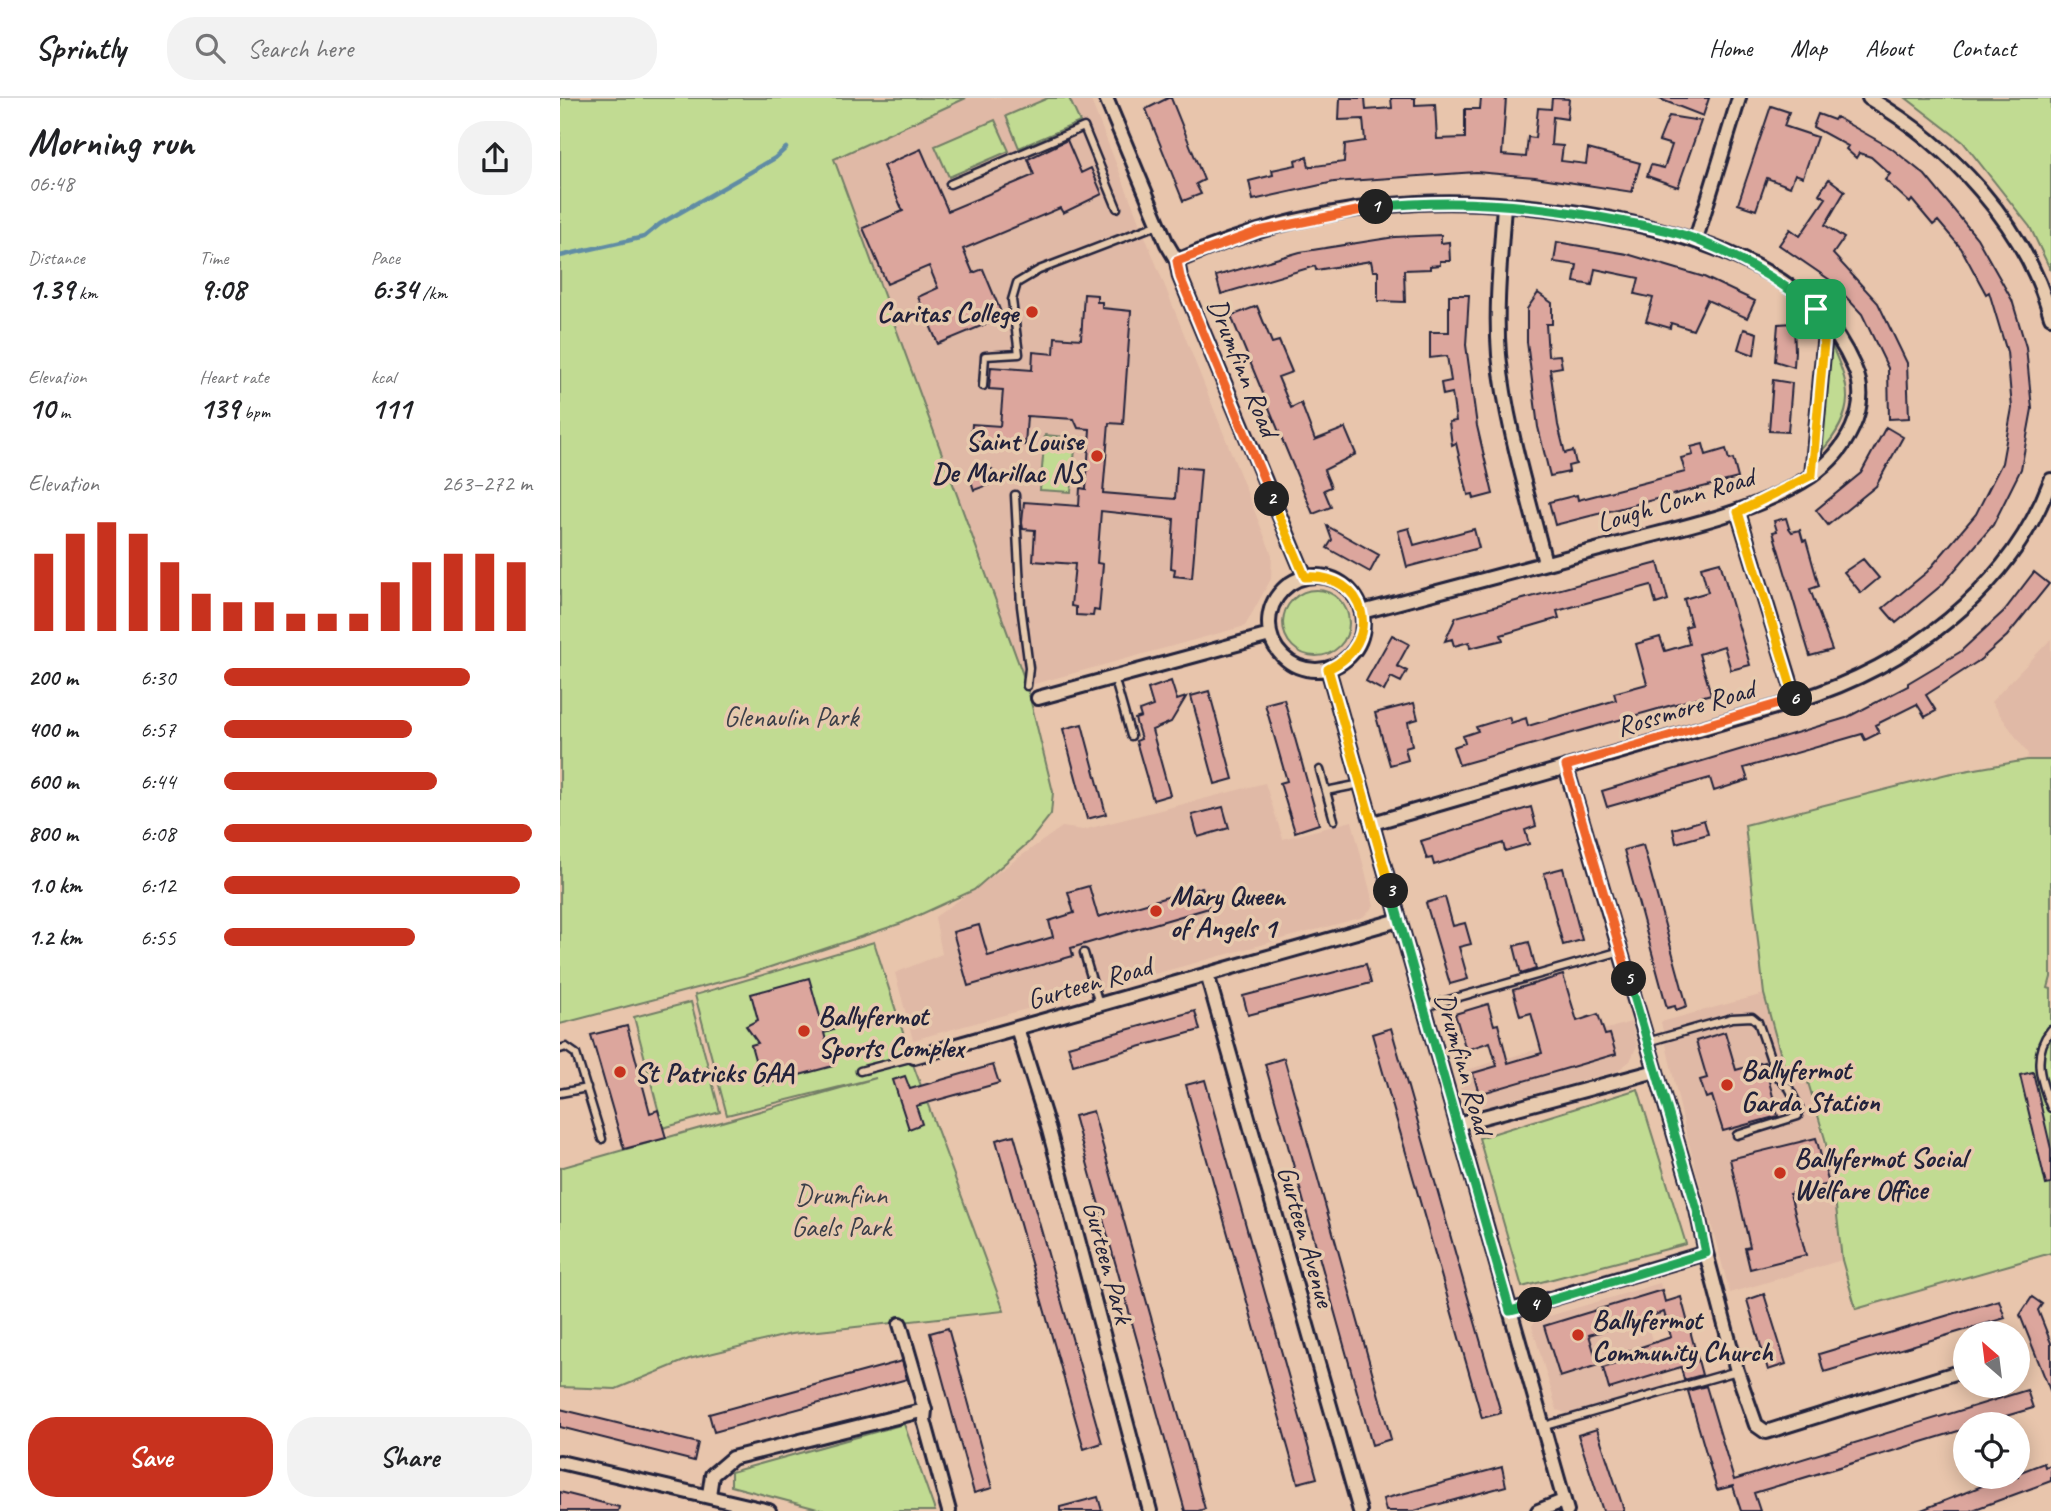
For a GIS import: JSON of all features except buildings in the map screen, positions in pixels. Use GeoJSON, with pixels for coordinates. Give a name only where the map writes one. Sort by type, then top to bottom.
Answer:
{"type":"FeatureCollection","features":[{"type":"Feature","properties":{"kind":"street","name":"Drumfinn Road"},"geometry":{"type":"LineString","coordinates":[[1106,98],[1158,225],[1177,261],[1180,277],[1305,577]]}},
{"type":"Feature","properties":{"kind":"street"},"geometry":{"type":"LineString","coordinates":[[1696,239],[1739,98]]}},
{"type":"Feature","properties":{"kind":"street"},"geometry":{"type":"LineString","coordinates":[[1869,98],[1940,146],[1976,183],[2010,231],[2046,299],[2051,317]]}},
{"type":"Feature","properties":{"kind":"street","name":"Lough Conn Road"},"geometry":{"type":"LineString","coordinates":[[1177,261],[1259,231],[1353,211],[1419,203],[1504,205],[1603,218],[1696,239],[1763,272],[1795,292],[1826,321],[1847,351],[1861,381],[1861,401],[1846,441],[1812,475],[1738,512],[1362,612]]}},
{"type":"Feature","properties":{"kind":"street"},"geometry":{"type":"LineString","coordinates":[[1504,205],[1498,300],[1499,353],[1510,430],[1545,564]]}},
{"type":"Feature","properties":{"kind":"street"},"geometry":{"type":"LineString","coordinates":[[1812,475],[1826,321]]}},
{"type":"Feature","properties":{"kind":"street","name":"Rossmore Road"},"geometry":{"type":"LineString","coordinates":[[1373,823],[1796,701],[1827,691],[1880,667],[1923,641],[1959,612],[1991,580],[2022,540],[2051,480]]}},
{"type":"Feature","properties":{"kind":"street"},"geometry":{"type":"LineString","coordinates":[[1738,512],[1796,701]]}},
{"type":"Feature","properties":{"kind":"street"},"geometry":{"type":"LineString","coordinates":[[1305,577],[1334,579],[1356,598],[1362,612],[1360,641],[1341,663],[1328,669],[1313,670],[1286,660],[1270,635],[1268,620],[1279,592],[1305,577]]}},
{"type":"Feature","properties":{"kind":"street"},"geometry":{"type":"LineString","coordinates":[[1038,698],[1270,635]]}},
{"type":"Feature","properties":{"kind":"street","name":"Drumfinn Road"},"geometry":{"type":"LineString","coordinates":[[1328,669],[1565,1506]]}},
{"type":"Feature","properties":{"kind":"street"},"geometry":{"type":"LineString","coordinates":[[1566,766],[1697,1210],[1737,1371],[1756,1425],[1766,1432],[1953,1374]]}},
{"type":"Feature","properties":{"kind":"street","name":"Gurteen Road"},"geometry":{"type":"LineString","coordinates":[[914,1057],[1399,920]]}},
{"type":"Feature","properties":{"kind":"street","name":"Gurteen Avenue"},"geometry":{"type":"LineString","coordinates":[[1207,974],[1360,1511]]}},
{"type":"Feature","properties":{"kind":"street","name":"Gurteen Park"},"geometry":{"type":"LineString","coordinates":[[1017,1028],[1049,1130],[1150,1511]]}},
{"type":"Feature","properties":{"kind":"street"},"geometry":{"type":"LineString","coordinates":[[1457,1125],[1656,1071]]}},
{"type":"Feature","properties":{"kind":"street"},"geometry":{"type":"LineString","coordinates":[[1510,1311],[1706,1253]]}},
{"type":"Feature","properties":{"kind":"street"},"geometry":{"type":"LineString","coordinates":[[900,1325],[925,1410],[924,1420],[949,1511]]}},
{"type":"Feature","properties":{"kind":"street"},"geometry":{"type":"LineString","coordinates":[[709,1495],[712,1475],[732,1458],[925,1410]]}},
{"type":"Feature","properties":{"kind":"street"},"geometry":{"type":"LineString","coordinates":[[560,1462],[769,1511]]}},
{"type":"Feature","properties":{"kind":"street"},"geometry":{"type":"LineString","coordinates":[[1538,1511],[1565,1506]]}},
{"type":"Feature","properties":{"kind":"lane"},"geometry":{"type":"LineString","coordinates":[[950,184],[1084,127],[1117,208]]}},
{"type":"Feature","properties":{"kind":"lane"},"geometry":{"type":"LineString","coordinates":[[983,386],[985,356],[1019,354],[1012,300],[1017,283],[1039,270],[1158,225]]}},
{"type":"Feature","properties":{"kind":"lane"},"geometry":{"type":"LineString","coordinates":[[1016,495],[1021,606],[1029,668],[1027,686]]}},
{"type":"Feature","properties":{"kind":"lane"},"geometry":{"type":"LineString","coordinates":[[1115,677],[1131,736]]}},
{"type":"Feature","properties":{"kind":"lane"},"geometry":{"type":"LineString","coordinates":[[1320,770],[1334,820]]}},
{"type":"Feature","properties":{"kind":"lane"},"geometry":{"type":"LineString","coordinates":[[1326,791],[1361,785]]}},
{"type":"Feature","properties":{"kind":"lane"},"geometry":{"type":"LineString","coordinates":[[1424,1007],[1621,951]]}},
{"type":"Feature","properties":{"kind":"lane"},"geometry":{"type":"LineString","coordinates":[[1084,953],[1099,1004]]}},
{"type":"Feature","properties":{"kind":"lane"},"geometry":{"type":"LineString","coordinates":[[1647,1042],[1732,1018],[1752,1017],[1758,1022],[1767,1056],[1799,1107],[1798,1116],[1737,1135]]}},
{"type":"Feature","properties":{"kind":"lane"},"geometry":{"type":"LineString","coordinates":[[2051,1030],[2042,1041],[2039,1077],[2051,1108]]}},
{"type":"Feature","properties":{"kind":"lane"},"geometry":{"type":"LineString","coordinates":[[560,1049],[566,1047],[576,1054],[602,1139]]}},
{"type":"Feature","properties":{"kind":"lane"},"geometry":{"type":"LineString","coordinates":[[860,1071],[914,1057]]}},
{"type":"Feature","properties":{"kind":"lane"},"geometry":{"type":"LineString","coordinates":[[560,1093],[587,1088]]}},
{"type":"Feature","properties":{"kind":"lane"},"geometry":{"type":"LineString","coordinates":[[1541,1427],[1737,1371]]}},
{"type":"Feature","properties":{"kind":"shaded area","name":"Caritas College"},"geometry":{"type":"Polygon","coordinates":[[[966,98],[1090,98],[1272,555],[1271,579],[1245,626],[1027,686],[834,159],[966,98]]]}},
{"type":"Feature","properties":{"kind":"shaded area"},"geometry":{"type":"Polygon","coordinates":[[[2051,639],[2051,760],[2027,760],[2028,754],[1991,702],[2051,639]]]}},
{"type":"Feature","properties":{"kind":"shaded area","name":"Mary Queen of Angels 1"},"geometry":{"type":"Polygon","coordinates":[[[1265,783],[1283,839],[1352,821],[1374,906],[1363,917],[913,1040],[895,973],[942,954],[935,917],[1062,827],[1083,830],[1265,783]]]}},
{"type":"Feature","properties":{"kind":"shaded area"},"geometry":{"type":"Polygon","coordinates":[[[1764,994],[1786,1074],[1807,1079],[1811,1092],[1834,1189],[1842,1260],[1730,1293],[1685,1129],[1661,1022],[1764,994]]]}},
{"type":"Feature","properties":{"kind":"shaded area"},"geometry":{"type":"Polygon","coordinates":[[[1631,1022],[1637,1046],[1630,1061],[1617,1071],[1488,1106],[1477,1106],[1462,1096],[1456,1073],[1631,1022]]]}},
{"type":"Feature","properties":{"kind":"shaded area"},"geometry":{"type":"Polygon","coordinates":[[[1660,1283],[1672,1323],[1649,1330],[1666,1387],[1569,1414],[1557,1410],[1532,1326],[1536,1320],[1660,1283]]]}},
{"type":"Feature","properties":{"kind":"green space","name":"Glenaulin Park"},"geometry":{"type":"Polygon","coordinates":[[[560,98],[966,98],[834,159],[1027,686],[1053,792],[1051,814],[1029,842],[974,890],[902,923],[743,976],[560,1024],[560,98]]]}},
{"type":"Feature","properties":{"kind":"green space"},"geometry":{"type":"Polygon","coordinates":[[[1048,98],[1069,98],[1080,122],[1019,148],[1006,116],[1048,98]]]}},
{"type":"Feature","properties":{"kind":"green space"},"geometry":{"type":"Polygon","coordinates":[[[1906,98],[2051,98],[2051,271],[2030,227],[1963,142],[1906,98]]]}},
{"type":"Feature","properties":{"kind":"green space"},"geometry":{"type":"Polygon","coordinates":[[[995,120],[1009,151],[949,177],[935,146],[995,120]]]}},
{"type":"Feature","properties":{"kind":"green space"},"geometry":{"type":"Polygon","coordinates":[[[1829,340],[1842,372],[1847,398],[1841,424],[1820,453],[1829,340]]]}},
{"type":"Feature","properties":{"kind":"green space"},"geometry":{"type":"Polygon","coordinates":[[[1045,435],[1076,438],[1071,492],[1040,490],[1045,435]]]}},
{"type":"Feature","properties":{"kind":"green space"},"geometry":{"type":"Polygon","coordinates":[[[1310,590],[1322,590],[1334,595],[1344,605],[1349,623],[1347,636],[1334,651],[1322,656],[1310,656],[1298,651],[1288,641],[1283,629],[1283,617],[1288,605],[1298,595],[1310,590]]]}},
{"type":"Feature","properties":{"kind":"green space"},"geometry":{"type":"Polygon","coordinates":[[[2027,760],[2051,760],[2051,977],[2048,988],[2051,989],[2051,1253],[1856,1309],[1842,1260],[1825,1139],[1807,1079],[1786,1074],[1764,994],[1745,825],[1947,774],[2027,760]]]}},
{"type":"Feature","properties":{"kind":"green space","name":"Drumfinn Gaels Park"},"geometry":{"type":"Polygon","coordinates":[[[874,942],[914,1067],[1004,1311],[791,1334],[689,1359],[616,1389],[560,1387],[560,1168],[876,1078],[727,1115],[695,995],[874,942]]]}},
{"type":"Feature","properties":{"kind":"green space"},"geometry":{"type":"Polygon","coordinates":[[[691,1002],[720,1112],[663,1128],[634,1017],[691,1002]]]}},
{"type":"Feature","properties":{"kind":"green space"},"geometry":{"type":"Polygon","coordinates":[[[1638,1089],[1686,1244],[1522,1287],[1479,1138],[1638,1089]]]}},
{"type":"Feature","properties":{"kind":"green space"},"geometry":{"type":"Polygon","coordinates":[[[904,1424],[935,1511],[825,1511],[731,1486],[731,1472],[904,1424]]]}},
{"type":"Feature","properties":{"kind":"waterway"},"geometry":{"type":"LineString","coordinates":[[560,256],[644,237],[660,224],[775,158],[786,148]]}},
{"type":"Feature","properties":{"kind":"place","name":"Caritas College"},"geometry":{"type":"Point","coordinates":[1032,312]}},
{"type":"Feature","properties":{"kind":"place","name":"Saint Louise De Marillac NS"},"geometry":{"type":"Point","coordinates":[1097,456]}},
{"type":"Feature","properties":{"kind":"place","name":"Mary Queen of Angels 1"},"geometry":{"type":"Point","coordinates":[1156,911]}},
{"type":"Feature","properties":{"kind":"place","name":"Ballyfermot Sports Complex"},"geometry":{"type":"Point","coordinates":[804,1031]}},
{"type":"Feature","properties":{"kind":"place","name":"St Patricks GAA"},"geometry":{"type":"Point","coordinates":[620,1072]}},
{"type":"Feature","properties":{"kind":"place","name":"Ballyfermot Garda Station"},"geometry":{"type":"Point","coordinates":[1727,1085]}},
{"type":"Feature","properties":{"kind":"place","name":"Ballyfermot Social Welfare Office"},"geometry":{"type":"Point","coordinates":[1780,1173]}},
{"type":"Feature","properties":{"kind":"place","name":"Ballyfermot Community Church"},"geometry":{"type":"Point","coordinates":[1578,1335]}},
{"type":"Feature","properties":{"kind":"route"},"geometry":{"type":"LineString","coordinates":[[1419,203],[1504,205],[1565,211],[1696,239],[1763,272],[1816,309],[1826,321],[1812,475],[1738,512],[1796,701],[1566,766],[1697,1210],[1706,1253],[1510,1311],[1328,669],[1341,663],[1360,641],[1362,612],[1347,587],[1334,579],[1305,577],[1180,277],[1177,261],[1259,231],[1364,209],[1419,203]]}}]}
